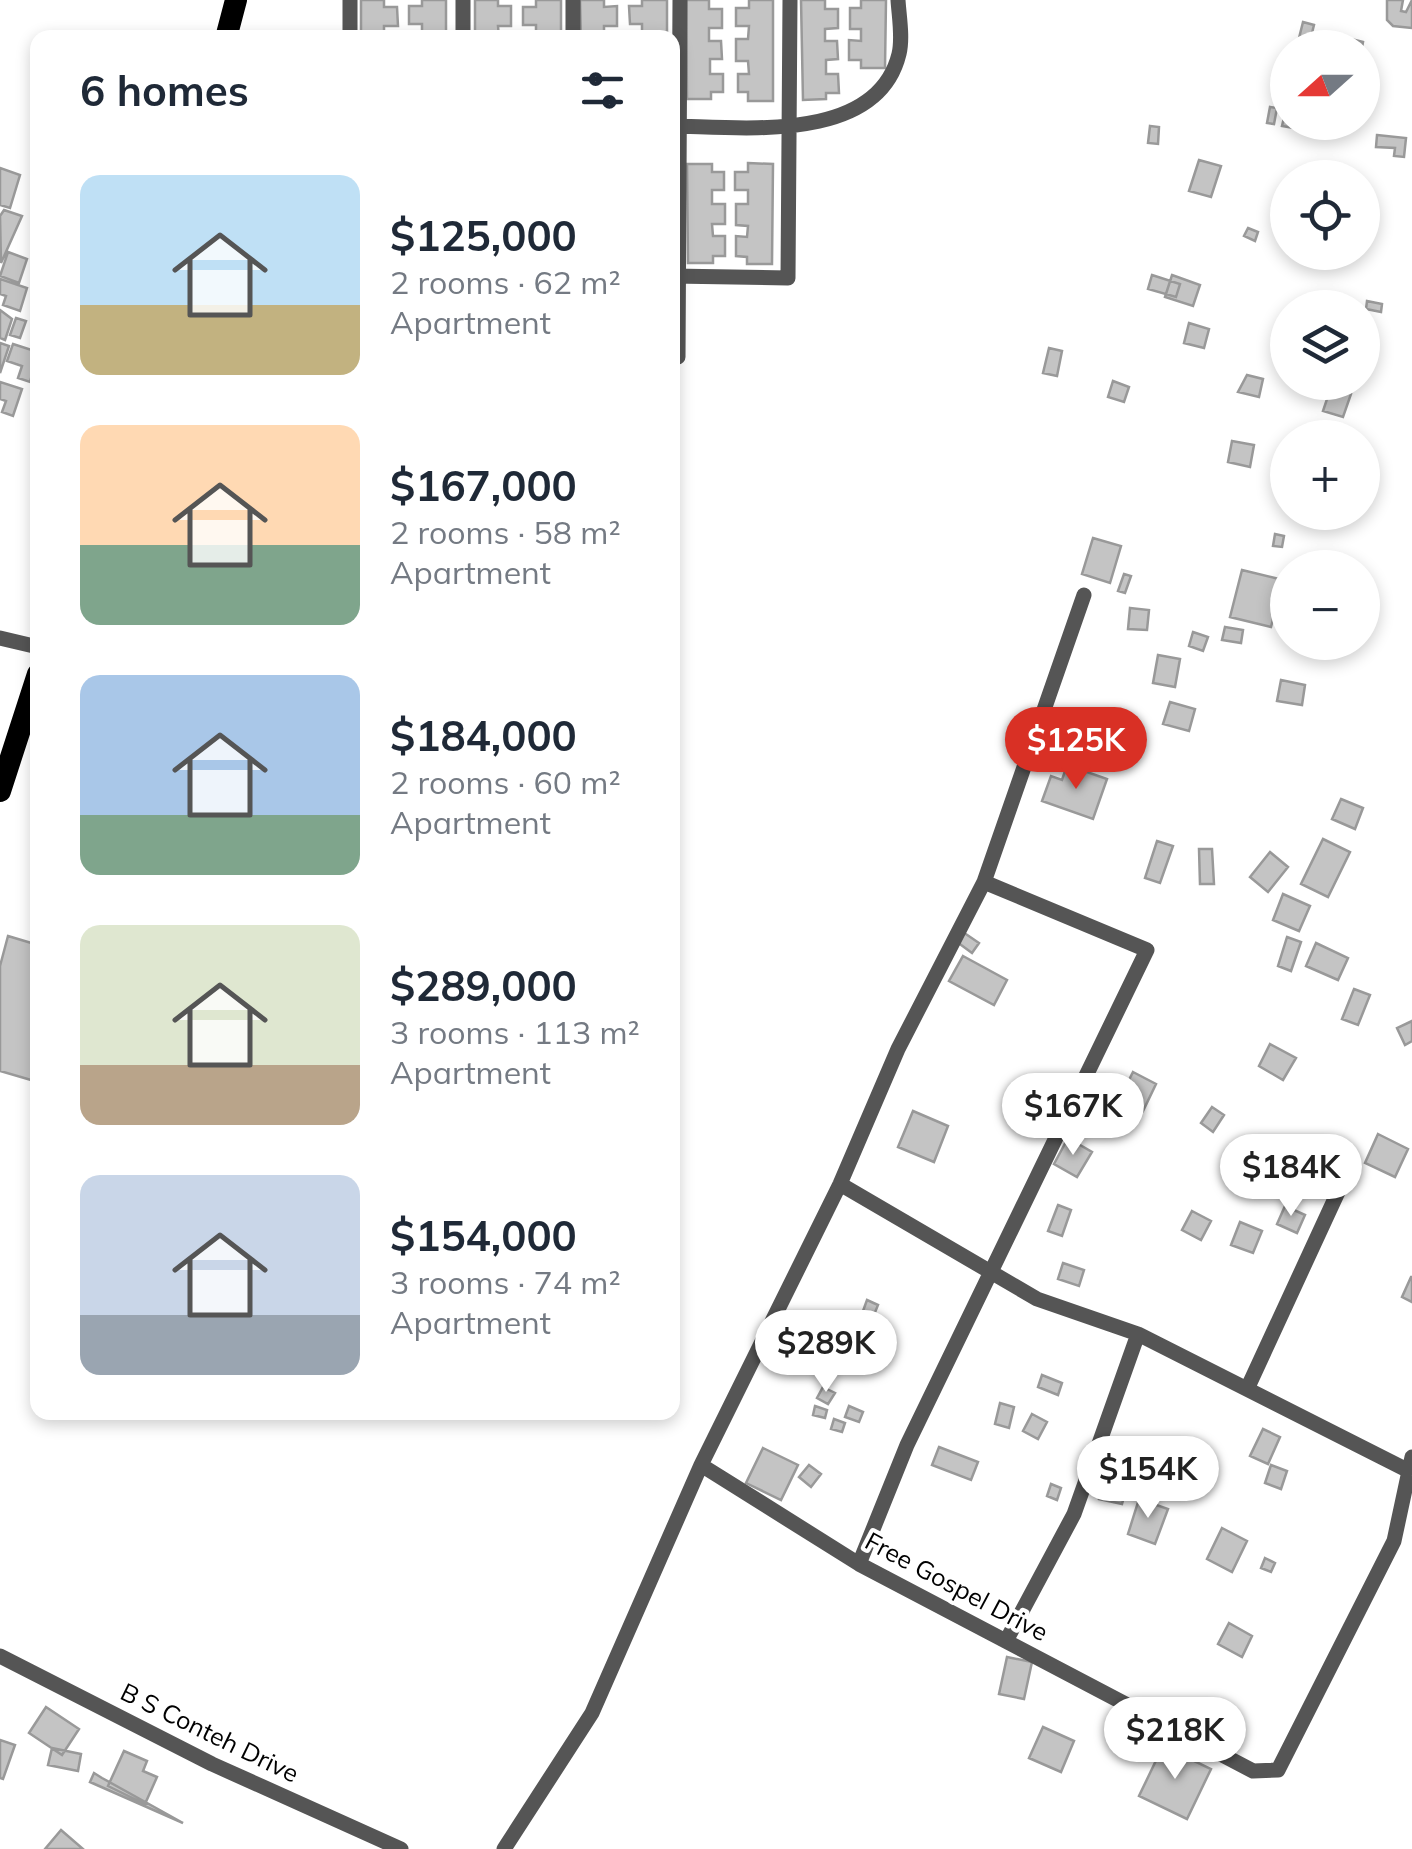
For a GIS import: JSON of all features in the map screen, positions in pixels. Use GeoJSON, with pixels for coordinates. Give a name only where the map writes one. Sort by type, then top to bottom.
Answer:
{"type":"FeatureCollection","features":[{"type":"Feature","properties":{"kind":"main road"},"geometry":{"type":"LineString","coordinates":[[228,30],[236,0]]}},
{"type":"Feature","properties":{"kind":"main road"},"geometry":{"type":"LineString","coordinates":[[0,791],[30,699]]}},
{"type":"Feature","properties":{"kind":"street"},"geometry":{"type":"LineString","coordinates":[[350,0],[350,30]]}},
{"type":"Feature","properties":{"kind":"street"},"geometry":{"type":"LineString","coordinates":[[463,0],[463,30]]}},
{"type":"Feature","properties":{"kind":"street"},"geometry":{"type":"LineString","coordinates":[[573,30],[574,0]]}},
{"type":"Feature","properties":{"kind":"street"},"geometry":{"type":"LineString","coordinates":[[679,30],[680,0]]}},
{"type":"Feature","properties":{"kind":"street"},"geometry":{"type":"LineString","coordinates":[[680,276],[788,278],[790,0]]}},
{"type":"Feature","properties":{"kind":"street"},"geometry":{"type":"LineString","coordinates":[[680,126],[789,127],[842,116],[881,89],[899,54],[898,0]]}},
{"type":"Feature","properties":{"kind":"street"},"geometry":{"type":"LineString","coordinates":[[504,1849],[592,1713],[701,1465],[840,1184],[898,1049],[984,882],[1084,596]]}},
{"type":"Feature","properties":{"kind":"street"},"geometry":{"type":"LineString","coordinates":[[0,638],[30,645]]}},
{"type":"Feature","properties":{"kind":"street"},"geometry":{"type":"LineString","coordinates":[[859,1564],[907,1445],[1147,950],[984,882]]}},
{"type":"Feature","properties":{"kind":"street"},"geometry":{"type":"LineString","coordinates":[[1248,1387],[1350,1166]]}},
{"type":"Feature","properties":{"kind":"street"},"geometry":{"type":"LineString","coordinates":[[840,1184],[1037,1299],[1138,1334],[1409,1464]]}},
{"type":"Feature","properties":{"kind":"street"},"geometry":{"type":"LineString","coordinates":[[1006,1641],[1074,1514],[1138,1334]]}},
{"type":"Feature","properties":{"kind":"street","name":"Free Gospel Drive"},"geometry":{"type":"LineString","coordinates":[[701,1465],[859,1564],[1253,1771],[1278,1770],[1394,1541],[1409,1464]]}},
{"type":"Feature","properties":{"kind":"street","name":"B S Conteh Drive"},"geometry":{"type":"LineString","coordinates":[[0,1656],[212,1764],[401,1849]]}},
{"type":"Feature","properties":{"kind":"building"},"geometry":{"type":"Polygon","coordinates":[[[361,0],[384,0],[384,7],[397,7],[398,26],[361,30],[361,0]]]}},
{"type":"Feature","properties":{"kind":"building"},"geometry":{"type":"Polygon","coordinates":[[[422,0],[446,0],[446,30],[422,30],[422,24],[409,24],[409,6],[422,6],[422,0]]]}},
{"type":"Feature","properties":{"kind":"building"},"geometry":{"type":"Polygon","coordinates":[[[475,0],[498,0],[498,6],[511,6],[511,26],[475,30],[475,0]]]}},
{"type":"Feature","properties":{"kind":"building"},"geometry":{"type":"Polygon","coordinates":[[[536,0],[561,0],[561,30],[536,30],[536,25],[523,25],[523,7],[536,7],[536,0]]]}},
{"type":"Feature","properties":{"kind":"building"},"geometry":{"type":"Polygon","coordinates":[[[580,0],[604,0],[604,7],[617,6],[617,26],[581,30],[580,0]]]}},
{"type":"Feature","properties":{"kind":"building"},"geometry":{"type":"Polygon","coordinates":[[[642,0],[667,0],[667,30],[642,30],[642,24],[630,24],[629,6],[642,6],[642,0]]]}},
{"type":"Feature","properties":{"kind":"building"},"geometry":{"type":"Polygon","coordinates":[[[686,0],[709,0],[709,9],[722,9],[722,28],[709,28],[709,41],[721,41],[722,59],[710,59],[710,74],[723,74],[723,92],[711,92],[711,99],[687,99],[686,0]]]}},
{"type":"Feature","properties":{"kind":"building"},"geometry":{"type":"Polygon","coordinates":[[[749,0],[773,0],[773,101],[748,101],[748,92],[738,92],[738,74],[749,74],[748,61],[736,61],[736,39],[748,39],[749,26],[736,26],[736,8],[749,8],[749,0]]]}},
{"type":"Feature","properties":{"kind":"building"},"geometry":{"type":"Polygon","coordinates":[[[801,0],[825,0],[825,9],[838,9],[838,28],[825,29],[825,41],[837,41],[838,59],[826,60],[826,74],[838,74],[839,93],[826,93],[826,99],[803,100],[801,0]]]}},
{"type":"Feature","properties":{"kind":"building"},"geometry":{"type":"Polygon","coordinates":[[[861,0],[886,0],[885,68],[861,68],[861,60],[849,60],[849,40],[861,41],[861,29],[850,29],[850,8],[861,8],[861,0]]]}},
{"type":"Feature","properties":{"kind":"building"},"geometry":{"type":"Polygon","coordinates":[[[1387,0],[1403,0],[1401,11],[1406,12],[1412,0],[1412,28],[1393,26],[1387,20],[1387,0]]]}},
{"type":"Feature","properties":{"kind":"building"},"geometry":{"type":"Polygon","coordinates":[[[1303,22],[1314,25],[1313,30],[1301,30],[1303,22]]]}},
{"type":"Feature","properties":{"kind":"building"},"geometry":{"type":"Polygon","coordinates":[[[1150,126],[1159,127],[1158,144],[1148,143],[1150,126]]]}},
{"type":"Feature","properties":{"kind":"building"},"geometry":{"type":"Polygon","coordinates":[[[1380,135],[1406,138],[1404,157],[1394,156],[1395,148],[1376,147],[1380,135]]]}},
{"type":"Feature","properties":{"kind":"building"},"geometry":{"type":"Polygon","coordinates":[[[1199,160],[1221,166],[1211,197],[1189,191],[1199,160]]]}},
{"type":"Feature","properties":{"kind":"building"},"geometry":{"type":"Polygon","coordinates":[[[748,163],[773,164],[772,264],[747,264],[747,257],[736,256],[736,236],[747,237],[748,226],[736,225],[736,204],[748,204],[748,190],[735,190],[735,172],[748,172],[748,163]]]}},
{"type":"Feature","properties":{"kind":"building"},"geometry":{"type":"Polygon","coordinates":[[[687,164],[712,164],[712,172],[724,172],[724,190],[712,190],[712,204],[725,204],[725,224],[712,224],[713,236],[725,236],[725,256],[713,256],[713,263],[688,263],[687,164]]]}},
{"type":"Feature","properties":{"kind":"building"},"geometry":{"type":"Polygon","coordinates":[[[0,168],[20,175],[10,208],[0,205],[0,168]]]}},
{"type":"Feature","properties":{"kind":"building"},"geometry":{"type":"Polygon","coordinates":[[[4,210],[22,216],[1,263],[0,216],[4,210]]]}},
{"type":"Feature","properties":{"kind":"building"},"geometry":{"type":"Polygon","coordinates":[[[1248,228],[1258,232],[1255,241],[1244,236],[1248,228]]]}},
{"type":"Feature","properties":{"kind":"building"},"geometry":{"type":"Polygon","coordinates":[[[8,252],[27,259],[19,283],[0,276],[8,252]]]}},
{"type":"Feature","properties":{"kind":"building"},"geometry":{"type":"Polygon","coordinates":[[[1152,275],[1180,284],[1176,297],[1148,289],[1152,275]]]}},
{"type":"Feature","properties":{"kind":"building"},"geometry":{"type":"Polygon","coordinates":[[[1172,275],[1200,285],[1193,306],[1165,297],[1172,275]]]}},
{"type":"Feature","properties":{"kind":"building"},"geometry":{"type":"Polygon","coordinates":[[[0,279],[27,288],[20,311],[3,305],[6,296],[0,294],[0,279]]]}},
{"type":"Feature","properties":{"kind":"building"},"geometry":{"type":"Polygon","coordinates":[[[0,310],[12,319],[5,340],[0,338],[0,310]]]}},
{"type":"Feature","properties":{"kind":"building"},"geometry":{"type":"Polygon","coordinates":[[[16,318],[26,321],[20,338],[10,335],[16,318]]]}},
{"type":"Feature","properties":{"kind":"building"},"geometry":{"type":"Polygon","coordinates":[[[1189,323],[1209,329],[1204,348],[1184,343],[1189,323]]]}},
{"type":"Feature","properties":{"kind":"building"},"geometry":{"type":"Polygon","coordinates":[[[0,343],[9,346],[0,373],[0,343]]]}},
{"type":"Feature","properties":{"kind":"building"},"geometry":{"type":"Polygon","coordinates":[[[13,344],[30,349],[30,382],[18,378],[22,366],[7,361],[13,344]]]}},
{"type":"Feature","properties":{"kind":"building"},"geometry":{"type":"Polygon","coordinates":[[[1049,348],[1062,351],[1057,376],[1043,373],[1049,348]]]}},
{"type":"Feature","properties":{"kind":"building"},"geometry":{"type":"Polygon","coordinates":[[[1247,375],[1263,379],[1259,397],[1238,392],[1247,375]]]}},
{"type":"Feature","properties":{"kind":"building"},"geometry":{"type":"Polygon","coordinates":[[[1113,381],[1129,387],[1124,402],[1108,397],[1113,381]]]}},
{"type":"Feature","properties":{"kind":"building"},"geometry":{"type":"Polygon","coordinates":[[[0,382],[22,389],[13,416],[2,412],[6,401],[0,399],[0,382]]]}},
{"type":"Feature","properties":{"kind":"building"},"geometry":{"type":"Polygon","coordinates":[[[1327,400],[1349,400],[1343,417],[1323,411],[1327,400]]]}},
{"type":"Feature","properties":{"kind":"building"},"geometry":{"type":"Polygon","coordinates":[[[1232,441],[1254,445],[1250,467],[1228,462],[1232,441]]]}},
{"type":"Feature","properties":{"kind":"building"},"geometry":{"type":"Polygon","coordinates":[[[1275,534],[1284,536],[1282,547],[1273,546],[1275,534]]]}},
{"type":"Feature","properties":{"kind":"building"},"geometry":{"type":"Polygon","coordinates":[[[1093,538],[1121,546],[1110,583],[1082,574],[1093,538]]]}},
{"type":"Feature","properties":{"kind":"building"},"geometry":{"type":"Polygon","coordinates":[[[1242,570],[1270,577],[1270,627],[1230,617],[1242,570]]]}},
{"type":"Feature","properties":{"kind":"building"},"geometry":{"type":"Polygon","coordinates":[[[1124,574],[1131,576],[1125,593],[1118,591],[1124,574]]]}},
{"type":"Feature","properties":{"kind":"building"},"geometry":{"type":"Polygon","coordinates":[[[1130,608],[1149,610],[1147,630],[1128,629],[1130,608]]]}},
{"type":"Feature","properties":{"kind":"building"},"geometry":{"type":"Polygon","coordinates":[[[1225,627],[1243,630],[1241,643],[1222,640],[1225,627]]]}},
{"type":"Feature","properties":{"kind":"building"},"geometry":{"type":"Polygon","coordinates":[[[1193,632],[1208,637],[1203,651],[1189,646],[1193,632]]]}},
{"type":"Feature","properties":{"kind":"building"},"geometry":{"type":"Polygon","coordinates":[[[1158,655],[1180,659],[1175,687],[1153,683],[1158,655]]]}},
{"type":"Feature","properties":{"kind":"building"},"geometry":{"type":"Polygon","coordinates":[[[1281,680],[1305,685],[1302,705],[1277,701],[1281,680]]]}},
{"type":"Feature","properties":{"kind":"building"},"geometry":{"type":"Polygon","coordinates":[[[1170,702],[1195,709],[1189,731],[1163,724],[1170,702]]]}},
{"type":"Feature","properties":{"kind":"building"},"geometry":{"type":"Polygon","coordinates":[[[1067,765],[1107,779],[1093,819],[1042,801],[1051,776],[1062,780],[1067,765]]]}},
{"type":"Feature","properties":{"kind":"building"},"geometry":{"type":"Polygon","coordinates":[[[1341,799],[1363,808],[1355,829],[1332,819],[1341,799]]]}},
{"type":"Feature","properties":{"kind":"building"},"geometry":{"type":"Polygon","coordinates":[[[1323,839],[1350,852],[1328,897],[1301,884],[1323,839]]]}},
{"type":"Feature","properties":{"kind":"building"},"geometry":{"type":"Polygon","coordinates":[[[1157,841],[1173,846],[1160,883],[1145,878],[1157,841]]]}},
{"type":"Feature","properties":{"kind":"building"},"geometry":{"type":"Polygon","coordinates":[[[1199,849],[1212,849],[1214,884],[1200,884],[1199,849]]]}},
{"type":"Feature","properties":{"kind":"building"},"geometry":{"type":"Polygon","coordinates":[[[1270,852],[1288,867],[1268,892],[1250,877],[1270,852]]]}},
{"type":"Feature","properties":{"kind":"building"},"geometry":{"type":"Polygon","coordinates":[[[1283,894],[1310,906],[1299,931],[1273,920],[1283,894]]]}},
{"type":"Feature","properties":{"kind":"building"},"geometry":{"type":"Polygon","coordinates":[[[960,930],[979,943],[972,953],[953,939],[960,930]]]}},
{"type":"Feature","properties":{"kind":"building"},"geometry":{"type":"Polygon","coordinates":[[[8,936],[30,943],[30,1080],[0,1071],[0,966],[8,936]]]}},
{"type":"Feature","properties":{"kind":"building"},"geometry":{"type":"Polygon","coordinates":[[[1287,937],[1301,942],[1291,971],[1278,966],[1287,937]]]}},
{"type":"Feature","properties":{"kind":"building"},"geometry":{"type":"Polygon","coordinates":[[[1316,943],[1348,958],[1338,980],[1306,966],[1316,943]]]}},
{"type":"Feature","properties":{"kind":"building"},"geometry":{"type":"Polygon","coordinates":[[[963,956],[1007,980],[994,1005],[949,981],[963,956]]]}},
{"type":"Feature","properties":{"kind":"building"},"geometry":{"type":"Polygon","coordinates":[[[1354,989],[1370,995],[1358,1025],[1342,1019],[1354,989]]]}},
{"type":"Feature","properties":{"kind":"building"},"geometry":{"type":"Polygon","coordinates":[[[1412,1021],[1412,1041],[1405,1045],[1397,1028],[1412,1021]]]}},
{"type":"Feature","properties":{"kind":"building"},"geometry":{"type":"Polygon","coordinates":[[[1270,1044],[1296,1058],[1283,1080],[1259,1066],[1270,1044]]]}},
{"type":"Feature","properties":{"kind":"building"},"geometry":{"type":"Polygon","coordinates":[[[1133,1072],[1156,1084],[1143,1111],[1119,1100],[1133,1072]]]}},
{"type":"Feature","properties":{"kind":"building"},"geometry":{"type":"Polygon","coordinates":[[[1212,1107],[1224,1115],[1213,1132],[1201,1123],[1212,1107]]]}},
{"type":"Feature","properties":{"kind":"building"},"geometry":{"type":"Polygon","coordinates":[[[913,1111],[948,1126],[934,1162],[898,1147],[913,1111]]]}},
{"type":"Feature","properties":{"kind":"building"},"geometry":{"type":"Polygon","coordinates":[[[1378,1134],[1408,1149],[1395,1177],[1365,1163],[1378,1134]]]}},
{"type":"Feature","properties":{"kind":"building"},"geometry":{"type":"Polygon","coordinates":[[[1068,1138],[1092,1152],[1077,1177],[1054,1164],[1068,1138]]]}},
{"type":"Feature","properties":{"kind":"building"},"geometry":{"type":"Polygon","coordinates":[[[1297,1147],[1326,1160],[1319,1175],[1290,1162],[1297,1147]]]}},
{"type":"Feature","properties":{"kind":"building"},"geometry":{"type":"Polygon","coordinates":[[[1058,1205],[1071,1210],[1062,1236],[1048,1231],[1058,1205]]]}},
{"type":"Feature","properties":{"kind":"building"},"geometry":{"type":"Polygon","coordinates":[[[1285,1206],[1305,1215],[1297,1233],[1277,1224],[1285,1206]]]}},
{"type":"Feature","properties":{"kind":"building"},"geometry":{"type":"Polygon","coordinates":[[[1192,1211],[1211,1221],[1201,1240],[1182,1230],[1192,1211]]]}},
{"type":"Feature","properties":{"kind":"building"},"geometry":{"type":"Polygon","coordinates":[[[1240,1222],[1262,1231],[1253,1253],[1231,1245],[1240,1222]]]}},
{"type":"Feature","properties":{"kind":"building"},"geometry":{"type":"Polygon","coordinates":[[[1063,1263],[1084,1270],[1079,1286],[1058,1279],[1063,1263]]]}},
{"type":"Feature","properties":{"kind":"building"},"geometry":{"type":"Polygon","coordinates":[[[1412,1277],[1412,1302],[1402,1297],[1412,1277]]]}},
{"type":"Feature","properties":{"kind":"building"},"geometry":{"type":"Polygon","coordinates":[[[867,1300],[878,1305],[874,1315],[863,1311],[867,1300]]]}},
{"type":"Feature","properties":{"kind":"building"},"geometry":{"type":"Polygon","coordinates":[[[1042,1375],[1062,1383],[1058,1395],[1038,1387],[1042,1375]]]}},
{"type":"Feature","properties":{"kind":"building"},"geometry":{"type":"Polygon","coordinates":[[[823,1387],[835,1393],[828,1404],[817,1398],[823,1387]]]}},
{"type":"Feature","properties":{"kind":"building"},"geometry":{"type":"Polygon","coordinates":[[[1000,1403],[1014,1407],[1009,1428],[995,1424],[1000,1403]]]}},
{"type":"Feature","properties":{"kind":"building"},"geometry":{"type":"Polygon","coordinates":[[[815,1406],[827,1410],[825,1418],[813,1415],[815,1406]]]}},
{"type":"Feature","properties":{"kind":"building"},"geometry":{"type":"Polygon","coordinates":[[[849,1406],[863,1412],[859,1422],[845,1417],[849,1406]]]}},
{"type":"Feature","properties":{"kind":"building"},"geometry":{"type":"Polygon","coordinates":[[[1032,1414],[1047,1422],[1038,1439],[1023,1431],[1032,1414]]]}},
{"type":"Feature","properties":{"kind":"building"},"geometry":{"type":"Polygon","coordinates":[[[834,1419],[845,1423],[842,1432],[831,1429],[834,1419]]]}},
{"type":"Feature","properties":{"kind":"building"},"geometry":{"type":"Polygon","coordinates":[[[1263,1429],[1280,1437],[1268,1464],[1250,1456],[1263,1429]]]}},
{"type":"Feature","properties":{"kind":"building"},"geometry":{"type":"Polygon","coordinates":[[[939,1447],[978,1462],[971,1480],[932,1465],[939,1447]]]}},
{"type":"Feature","properties":{"kind":"building"},"geometry":{"type":"Polygon","coordinates":[[[763,1448],[798,1465],[781,1500],[746,1483],[763,1448]]]}},
{"type":"Feature","properties":{"kind":"building"},"geometry":{"type":"Polygon","coordinates":[[[809,1465],[821,1474],[811,1487],[799,1477],[809,1465]]]}},
{"type":"Feature","properties":{"kind":"building"},"geometry":{"type":"Polygon","coordinates":[[[1271,1465],[1287,1471],[1281,1489],[1265,1483],[1271,1465]]]}},
{"type":"Feature","properties":{"kind":"building"},"geometry":{"type":"Polygon","coordinates":[[[1104,1476],[1128,1482],[1122,1504],[1099,1499],[1104,1476]]]}},
{"type":"Feature","properties":{"kind":"building"},"geometry":{"type":"Polygon","coordinates":[[[1051,1484],[1061,1488],[1057,1500],[1047,1496],[1051,1484]]]}},
{"type":"Feature","properties":{"kind":"building"},"geometry":{"type":"Polygon","coordinates":[[[1139,1499],[1168,1509],[1155,1544],[1128,1534],[1139,1499]]]}},
{"type":"Feature","properties":{"kind":"building"},"geometry":{"type":"Polygon","coordinates":[[[1222,1528],[1247,1541],[1232,1572],[1207,1559],[1222,1528]]]}},
{"type":"Feature","properties":{"kind":"building"},"geometry":{"type":"Polygon","coordinates":[[[1265,1558],[1275,1563],[1271,1572],[1261,1568],[1265,1558]]]}},
{"type":"Feature","properties":{"kind":"building"},"geometry":{"type":"Polygon","coordinates":[[[1229,1623],[1252,1636],[1242,1657],[1218,1644],[1229,1623]]]}},
{"type":"Feature","properties":{"kind":"building"},"geometry":{"type":"Polygon","coordinates":[[[1007,1657],[1032,1662],[1024,1699],[999,1694],[1007,1657]]]}},
{"type":"Feature","properties":{"kind":"building"},"geometry":{"type":"Polygon","coordinates":[[[46,1707],[79,1729],[62,1755],[29,1733],[46,1707]]]}},
{"type":"Feature","properties":{"kind":"building"},"geometry":{"type":"Polygon","coordinates":[[[1043,1727],[1074,1741],[1061,1772],[1029,1758],[1043,1727]]]}},
{"type":"Feature","properties":{"kind":"building"},"geometry":{"type":"Polygon","coordinates":[[[0,1740],[15,1745],[3,1779],[0,1778],[0,1740]]]}},
{"type":"Feature","properties":{"kind":"building"},"geometry":{"type":"Polygon","coordinates":[[[1163,1746],[1211,1769],[1187,1819],[1139,1796],[1163,1746]]]}},
{"type":"Feature","properties":{"kind":"building"},"geometry":{"type":"Polygon","coordinates":[[[52,1748],[81,1754],[78,1771],[48,1765],[52,1748]]]}},
{"type":"Feature","properties":{"kind":"building"},"geometry":{"type":"Polygon","coordinates":[[[124,1751],[147,1761],[143,1771],[157,1777],[145,1804],[108,1786],[124,1751]]]}},
{"type":"Feature","properties":{"kind":"building"},"geometry":{"type":"Polygon","coordinates":[[[94,1773],[102,1778],[183,1823],[90,1782],[94,1773]]]}},
{"type":"Feature","properties":{"kind":"building"},"geometry":{"type":"Polygon","coordinates":[[[61,1830],[83,1849],[45,1849],[61,1830]]]}}]}
